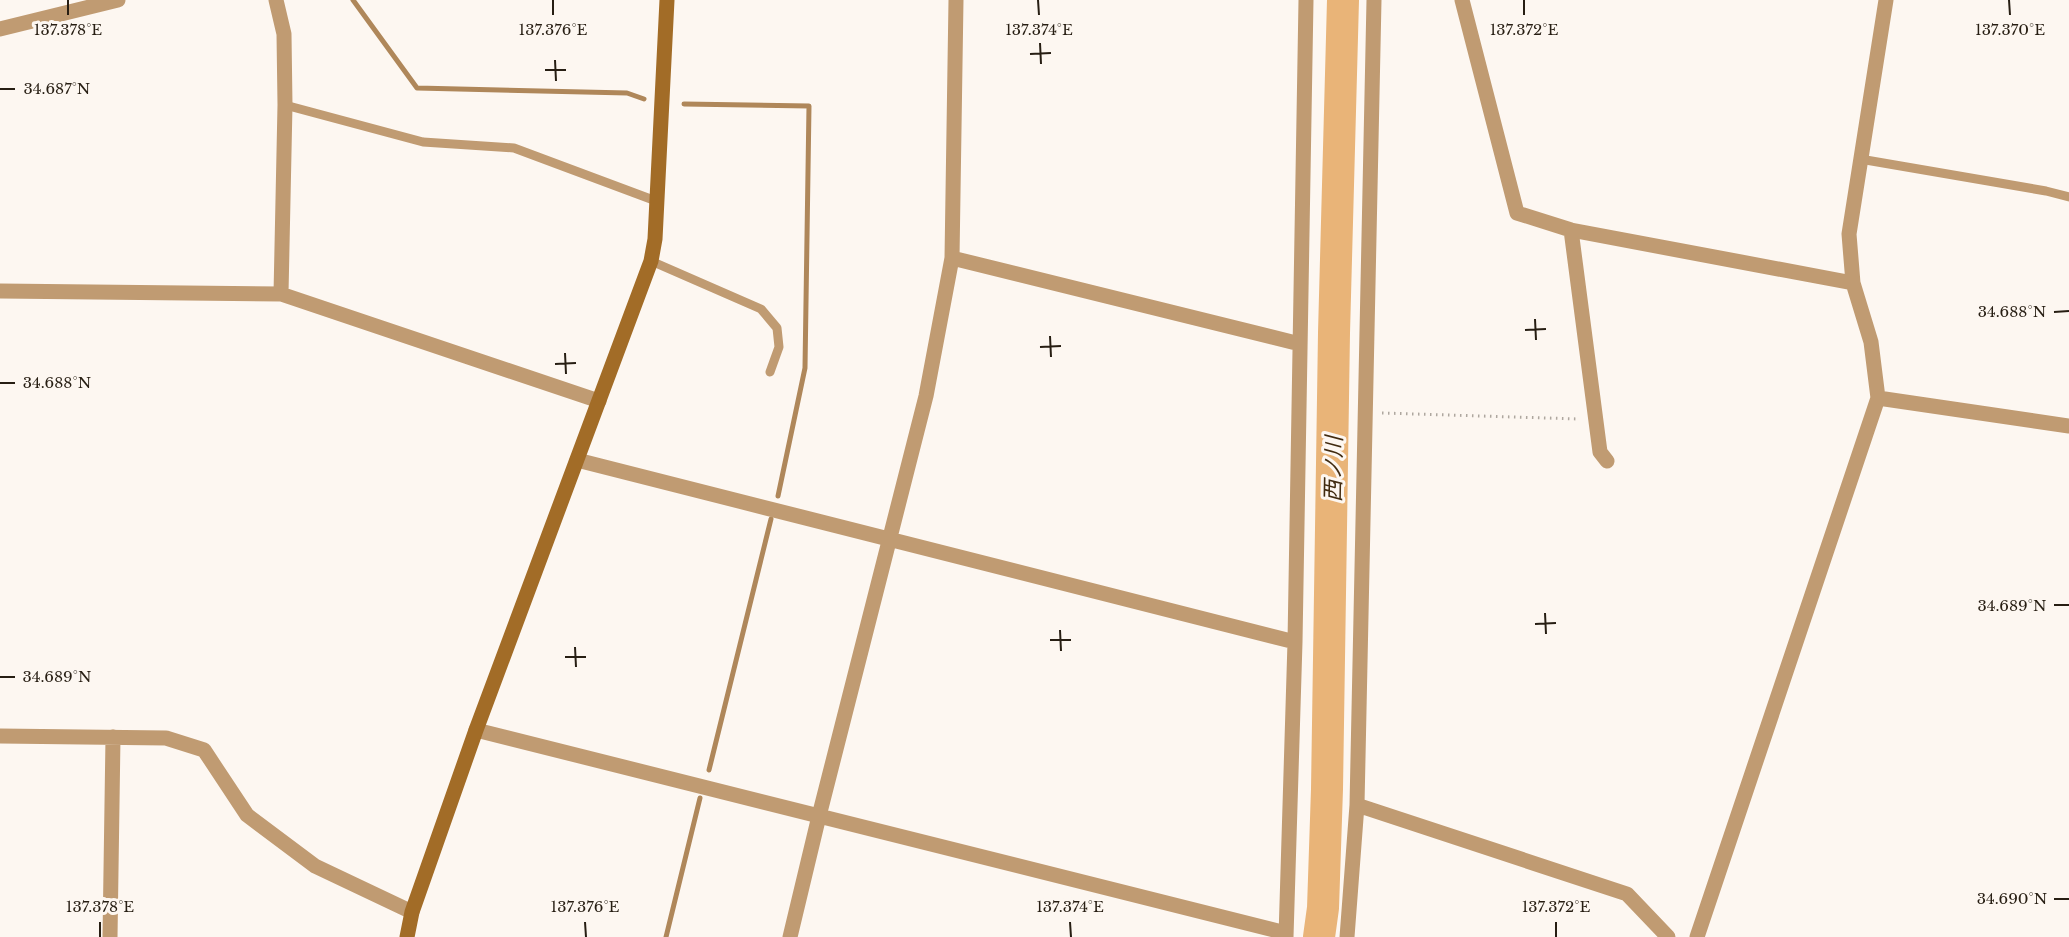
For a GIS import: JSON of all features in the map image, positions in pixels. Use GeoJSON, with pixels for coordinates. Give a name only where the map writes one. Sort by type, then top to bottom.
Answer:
{"type":"FeatureCollection","features":[{"type":"Feature","properties":{"kind":"street"},"geometry":{"type":"LineString","coordinates":[[0,29],[118,0]]}},
{"type":"Feature","properties":{"kind":"street"},"geometry":{"type":"LineString","coordinates":[[276,0],[284,34],[285,105],[281,294]]}},
{"type":"Feature","properties":{"kind":"street"},"geometry":{"type":"LineString","coordinates":[[407,937],[412,912],[476,730],[651,261],[655,239],[667,0]]}},
{"type":"Feature","properties":{"kind":"street"},"geometry":{"type":"LineString","coordinates":[[790,937],[926,396],[952,258],[956,0]]}},
{"type":"Feature","properties":{"kind":"street"},"geometry":{"type":"LineString","coordinates":[[476,730],[1286,935],[1295,642],[1306,0]]}},
{"type":"Feature","properties":{"kind":"street"},"geometry":{"type":"LineString","coordinates":[[1347,937],[1357,805],[1374,0]]}},
{"type":"Feature","properties":{"kind":"street"},"geometry":{"type":"LineString","coordinates":[[1462,0],[1516,213],[1571,230],[1853,283]]}},
{"type":"Feature","properties":{"kind":"street"},"geometry":{"type":"LineString","coordinates":[[1696,937],[1878,398],[1870,342],[1853,283],[1849,234],[1886,0]]}},
{"type":"Feature","properties":{"kind":"street"},"geometry":{"type":"LineString","coordinates":[[1571,230],[1600,452],[1607,460]]}},
{"type":"Feature","properties":{"kind":"street"},"geometry":{"type":"LineString","coordinates":[[952,258],[1300,344]]}},
{"type":"Feature","properties":{"kind":"street"},"geometry":{"type":"LineString","coordinates":[[0,291],[281,294],[599,401]]}},
{"type":"Feature","properties":{"kind":"street"},"geometry":{"type":"LineString","coordinates":[[1878,398],[2069,426]]}},
{"type":"Feature","properties":{"kind":"street"},"geometry":{"type":"LineString","coordinates":[[578,460],[1295,642]]}},
{"type":"Feature","properties":{"kind":"street"},"geometry":{"type":"LineString","coordinates":[[0,736],[166,738],[204,750],[247,815],[315,866],[412,912]]}},
{"type":"Feature","properties":{"kind":"street"},"geometry":{"type":"LineString","coordinates":[[110,937],[113,737]]}},
{"type":"Feature","properties":{"kind":"street"},"geometry":{"type":"LineString","coordinates":[[1357,805],[1627,894],[1668,937]]}},
{"type":"Feature","properties":{"kind":"lane"},"geometry":{"type":"LineString","coordinates":[[285,105],[423,142],[514,148],[656,201]]}},
{"type":"Feature","properties":{"kind":"lane"},"geometry":{"type":"LineString","coordinates":[[1860,159],[2069,197]]}},
{"type":"Feature","properties":{"kind":"lane"},"geometry":{"type":"LineString","coordinates":[[651,261],[761,309],[777,328],[779,347],[770,372]]}},
{"type":"Feature","properties":{"kind":"path"},"geometry":{"type":"LineString","coordinates":[[1365,413],[1596,419]]}},
{"type":"Feature","properties":{"kind":"waterway"},"geometry":{"type":"LineString","coordinates":[[353,0],[417,88],[627,93],[644,99]]}},
{"type":"Feature","properties":{"kind":"waterway","name":"西ノ川"},"geometry":{"type":"LineString","coordinates":[[1319,937],[1323,908],[1327,789],[1334,333],[1343,0]]}},
{"type":"Feature","properties":{"kind":"waterway"},"geometry":{"type":"LineString","coordinates":[[684,104],[809,106],[805,368],[778,496]]}},
{"type":"Feature","properties":{"kind":"waterway"},"geometry":{"type":"LineString","coordinates":[[709,770],[771,519]]}},
{"type":"Feature","properties":{"kind":"waterway"},"geometry":{"type":"LineString","coordinates":[[666,937],[700,798]]}}]}
